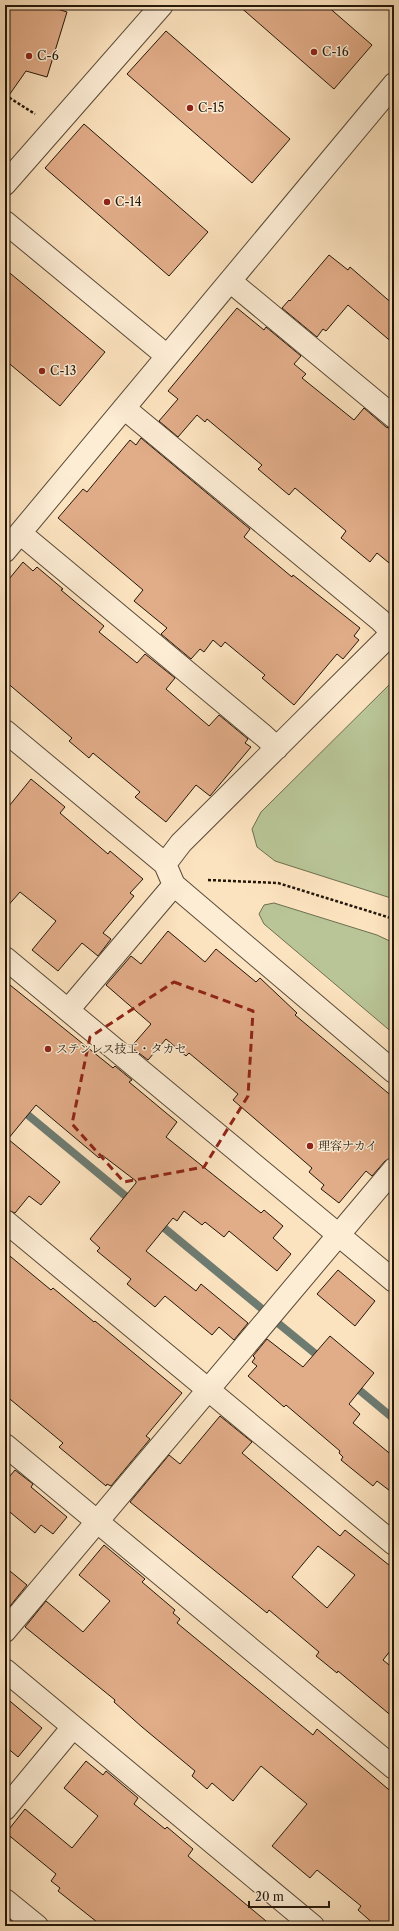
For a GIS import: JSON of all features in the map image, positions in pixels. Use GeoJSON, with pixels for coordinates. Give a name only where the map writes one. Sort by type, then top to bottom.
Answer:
{"type":"FeatureCollection","features":[{"type":"Feature","properties":{"kind":"street"},"geometry":{"type":"LineString","coordinates":[[5,184],[162,5]]}},
{"type":"Feature","properties":{"kind":"street"},"geometry":{"type":"LineString","coordinates":[[5,551],[394,84]]}},
{"type":"Feature","properties":{"kind":"street"},"geometry":{"type":"LineString","coordinates":[[5,222],[167,356]]}},
{"type":"Feature","properties":{"kind":"street"},"geometry":{"type":"LineString","coordinates":[[230,281],[394,417]]}},
{"type":"Feature","properties":{"kind":"street"},"geometry":{"type":"LineString","coordinates":[[124,408],[393,632],[181,844],[165,864]]}},
{"type":"Feature","properties":{"kind":"street"},"geometry":{"type":"LineString","coordinates":[[20,533],[277,748]]}},
{"type":"Feature","properties":{"kind":"street"},"geometry":{"type":"LineString","coordinates":[[5,731],[165,864],[174,885],[394,1072]]}},
{"type":"Feature","properties":{"kind":"street"},"geometry":{"type":"LineString","coordinates":[[68,1010],[174,885]]}},
{"type":"Feature","properties":{"kind":"street"},"geometry":{"type":"LineString","coordinates":[[5,958],[394,1281]]}},
{"type":"Feature","properties":{"kind":"street"},"geometry":{"type":"LineString","coordinates":[[5,1631],[394,1169]]}},
{"type":"Feature","properties":{"kind":"street"},"geometry":{"type":"LineString","coordinates":[[5,1221],[394,1544]]}},
{"type":"Feature","properties":{"kind":"street"},"geometry":{"type":"LineString","coordinates":[[5,1445],[394,1768]]}},
{"type":"Feature","properties":{"kind":"street"},"geometry":{"type":"LineString","coordinates":[[5,1670],[312,1926]]}},
{"type":"Feature","properties":{"kind":"street"},"geometry":{"type":"LineString","coordinates":[[5,1809],[73,1727]]}},
{"type":"Feature","properties":{"kind":"street"},"geometry":{"type":"LineString","coordinates":[[5,1900],[37,1926]]}},
{"type":"Feature","properties":{"kind":"path"},"geometry":{"type":"LineString","coordinates":[[5,95],[40,117]]}},
{"type":"Feature","properties":{"kind":"path"},"geometry":{"type":"LineString","coordinates":[[206,880],[278,883],[394,919]]}},
{"type":"Feature","properties":{"kind":"highlighted area"},"geometry":{"type":"Polygon","coordinates":[[[174,982],[253,1011],[248,1096],[204,1167],[124,1182],[72,1124],[90,1037],[174,982]]]}},
{"type":"Feature","properties":{"kind":"green space"},"geometry":{"type":"Polygon","coordinates":[[[394,680],[394,899],[275,861],[257,847],[252,829],[261,812],[394,680]]]}},
{"type":"Feature","properties":{"kind":"green space"},"geometry":{"type":"Polygon","coordinates":[[[274,903],[377,935],[394,943],[394,1034],[264,924],[259,914],[264,905],[274,903]]]}},
{"type":"Feature","properties":{"kind":"building"},"geometry":{"type":"Polygon","coordinates":[[[5,5],[45,5],[67,12],[47,77],[26,71],[5,101],[5,5]]]}},
{"type":"Feature","properties":{"kind":"building"},"geometry":{"type":"Polygon","coordinates":[[[238,5],[326,5],[372,45],[334,89],[238,5]]]}},
{"type":"Feature","properties":{"kind":"building"},"geometry":{"type":"Polygon","coordinates":[[[166,31],[290,139],[252,183],[127,74],[166,31]]]}},
{"type":"Feature","properties":{"kind":"building"},"geometry":{"type":"Polygon","coordinates":[[[84,124],[208,232],[169,276],[45,168],[84,124]]]}},
{"type":"Feature","properties":{"kind":"building"},"geometry":{"type":"Polygon","coordinates":[[[329,255],[348,270],[350,267],[394,305],[394,344],[348,305],[326,331],[323,329],[317,337],[282,308],[289,300],[290,301],[329,255]]]}},
{"type":"Feature","properties":{"kind":"building"},"geometry":{"type":"Polygon","coordinates":[[[5,269],[105,352],[60,406],[5,360],[5,269]]]}},
{"type":"Feature","properties":{"kind":"building"},"geometry":{"type":"Polygon","coordinates":[[[237,308],[264,330],[266,327],[301,356],[294,364],[306,374],[302,378],[354,420],[364,408],[386,427],[394,430],[394,567],[377,553],[370,562],[341,538],[346,531],[295,488],[289,495],[258,469],[262,465],[207,419],[205,422],[197,415],[178,437],[159,421],[178,399],[168,391],[237,308]]]}},
{"type":"Feature","properties":{"kind":"building"},"geometry":{"type":"Polygon","coordinates":[[[141,438],[250,529],[244,537],[292,577],[293,575],[360,628],[354,636],[359,640],[343,659],[337,654],[294,705],[262,678],[265,675],[225,642],[221,647],[213,640],[204,652],[200,649],[191,659],[161,634],[167,628],[134,601],[143,590],[58,518],[83,489],[87,492],[130,440],[136,445],[141,438]]]}},
{"type":"Feature","properties":{"kind":"building"},"geometry":{"type":"Polygon","coordinates":[[[23,562],[33,571],[37,567],[63,589],[61,590],[104,626],[99,632],[137,663],[145,654],[175,678],[166,689],[209,726],[219,715],[248,739],[245,743],[251,747],[210,796],[196,785],[166,822],[135,797],[140,792],[93,753],[89,758],[69,741],[72,738],[5,681],[5,584],[23,562]]]}},
{"type":"Feature","properties":{"kind":"building"},"geometry":{"type":"Polygon","coordinates":[[[31,779],[65,807],[60,813],[108,854],[110,851],[143,879],[130,893],[134,896],[103,933],[111,939],[98,956],[82,943],[58,971],[32,950],[56,921],[20,892],[5,909],[5,811],[31,779]]]}},
{"type":"Feature","properties":{"kind":"building"},"geometry":{"type":"Polygon","coordinates":[[[168,931],[205,962],[216,949],[256,982],[260,978],[297,1013],[295,1015],[394,1098],[394,1157],[385,1161],[372,1176],[366,1171],[339,1203],[321,1189],[324,1185],[309,1172],[312,1168],[233,1100],[238,1094],[189,1053],[186,1056],[166,1039],[148,1060],[131,1047],[151,1024],[106,985],[131,956],[141,964],[168,931]]]}},
{"type":"Feature","properties":{"kind":"building"},"geometry":{"type":"Polygon","coordinates":[[[5,981],[113,1068],[115,1066],[132,1080],[129,1082],[177,1122],[166,1137],[261,1213],[264,1210],[283,1226],[273,1238],[291,1254],[277,1271],[229,1231],[224,1237],[205,1222],[202,1225],[184,1211],[177,1221],[173,1218],[146,1251],[196,1291],[201,1284],[248,1323],[234,1340],[219,1327],[212,1335],[165,1296],[155,1307],[127,1284],[131,1279],[97,1251],[100,1248],[90,1239],[136,1183],[136,1181],[102,1155],[99,1158],[36,1105],[8,1139],[60,1182],[41,1205],[29,1196],[15,1213],[5,1209],[5,981]]]}},
{"type":"Feature","properties":{"kind":"building"},"geometry":{"type":"Polygon","coordinates":[[[5,1252],[51,1290],[53,1288],[94,1322],[95,1321],[182,1393],[146,1436],[150,1439],[111,1486],[107,1484],[106,1486],[59,1447],[63,1443],[5,1395],[5,1252]]]}},
{"type":"Feature","properties":{"kind":"building"},"geometry":{"type":"Polygon","coordinates":[[[338,1270],[375,1301],[355,1326],[317,1294],[338,1270]]]}},
{"type":"Feature","properties":{"kind":"building"},"geometry":{"type":"Polygon","coordinates":[[[330,1336],[374,1373],[349,1404],[360,1414],[353,1423],[394,1457],[394,1494],[377,1481],[373,1486],[341,1460],[343,1457],[339,1453],[340,1451],[286,1405],[284,1407],[248,1376],[257,1366],[252,1362],[255,1358],[253,1356],[267,1339],[303,1367],[330,1336]]]}},
{"type":"Feature","properties":{"kind":"building"},"geometry":{"type":"Polygon","coordinates":[[[220,1416],[252,1442],[242,1453],[340,1536],[345,1530],[394,1569],[394,1646],[383,1660],[394,1669],[394,1718],[338,1671],[337,1673],[316,1656],[319,1652],[269,1610],[267,1613],[130,1502],[169,1455],[180,1464],[220,1416]],[[318,1546],[292,1577],[327,1608],[355,1575],[318,1546]]]}},
{"type":"Feature","properties":{"kind":"building"},"geometry":{"type":"Polygon","coordinates":[[[15,1470],[33,1484],[31,1487],[67,1517],[53,1534],[41,1525],[35,1533],[5,1508],[5,1482],[15,1470]]]}},
{"type":"Feature","properties":{"kind":"building"},"geometry":{"type":"Polygon","coordinates":[[[104,1545],[145,1579],[142,1582],[175,1610],[173,1613],[180,1619],[177,1623],[313,1735],[317,1729],[394,1794],[394,1926],[376,1926],[358,1910],[361,1906],[317,1870],[310,1878],[272,1846],[307,1804],[261,1766],[233,1801],[212,1783],[207,1789],[192,1776],[195,1771],[142,1727],[114,1702],[115,1700],[25,1627],[46,1601],[83,1632],[110,1601],[79,1575],[104,1545]]]}},
{"type":"Feature","properties":{"kind":"building"},"geometry":{"type":"Polygon","coordinates":[[[5,1567],[27,1585],[6,1611],[5,1610],[5,1567]]]}},
{"type":"Feature","properties":{"kind":"building"},"geometry":{"type":"Polygon","coordinates":[[[5,1697],[42,1728],[18,1757],[5,1746],[5,1697]]]}},
{"type":"Feature","properties":{"kind":"building"},"geometry":{"type":"Polygon","coordinates":[[[86,1761],[103,1775],[106,1771],[138,1798],[134,1804],[165,1829],[167,1827],[193,1849],[188,1856],[272,1926],[102,1926],[58,1891],[60,1888],[51,1881],[56,1874],[6,1833],[25,1809],[72,1848],[98,1816],[64,1788],[86,1761]]]}},
{"type":"Feature","properties":{"kind":"waterway"},"geometry":{"type":"LineString","coordinates":[[5,1096],[134,1203]]}},
{"type":"Feature","properties":{"kind":"waterway"},"geometry":{"type":"LineString","coordinates":[[157,1222],[261,1308]]}},
{"type":"Feature","properties":{"kind":"waterway"},"geometry":{"type":"LineString","coordinates":[[279,1324],[323,1360]]}},
{"type":"Feature","properties":{"kind":"waterway"},"geometry":{"type":"LineString","coordinates":[[352,1384],[394,1419]]}},
{"type":"Feature","properties":{"kind":"place","name":"C-16"},"geometry":{"type":"Point","coordinates":[314,52]}},
{"type":"Feature","properties":{"kind":"place","name":"C-6"},"geometry":{"type":"Point","coordinates":[29,56]}},
{"type":"Feature","properties":{"kind":"place","name":"C-15"},"geometry":{"type":"Point","coordinates":[190,108]}},
{"type":"Feature","properties":{"kind":"place","name":"C-14"},"geometry":{"type":"Point","coordinates":[107,202]}},
{"type":"Feature","properties":{"kind":"place","name":"C-13"},"geometry":{"type":"Point","coordinates":[42,371]}},
{"type":"Feature","properties":{"kind":"place","name":"ステンレス技工・タカセ"},"geometry":{"type":"Point","coordinates":[48,1049]}},
{"type":"Feature","properties":{"kind":"place","name":"理容ナカイ"},"geometry":{"type":"Point","coordinates":[310,1146]}}]}
